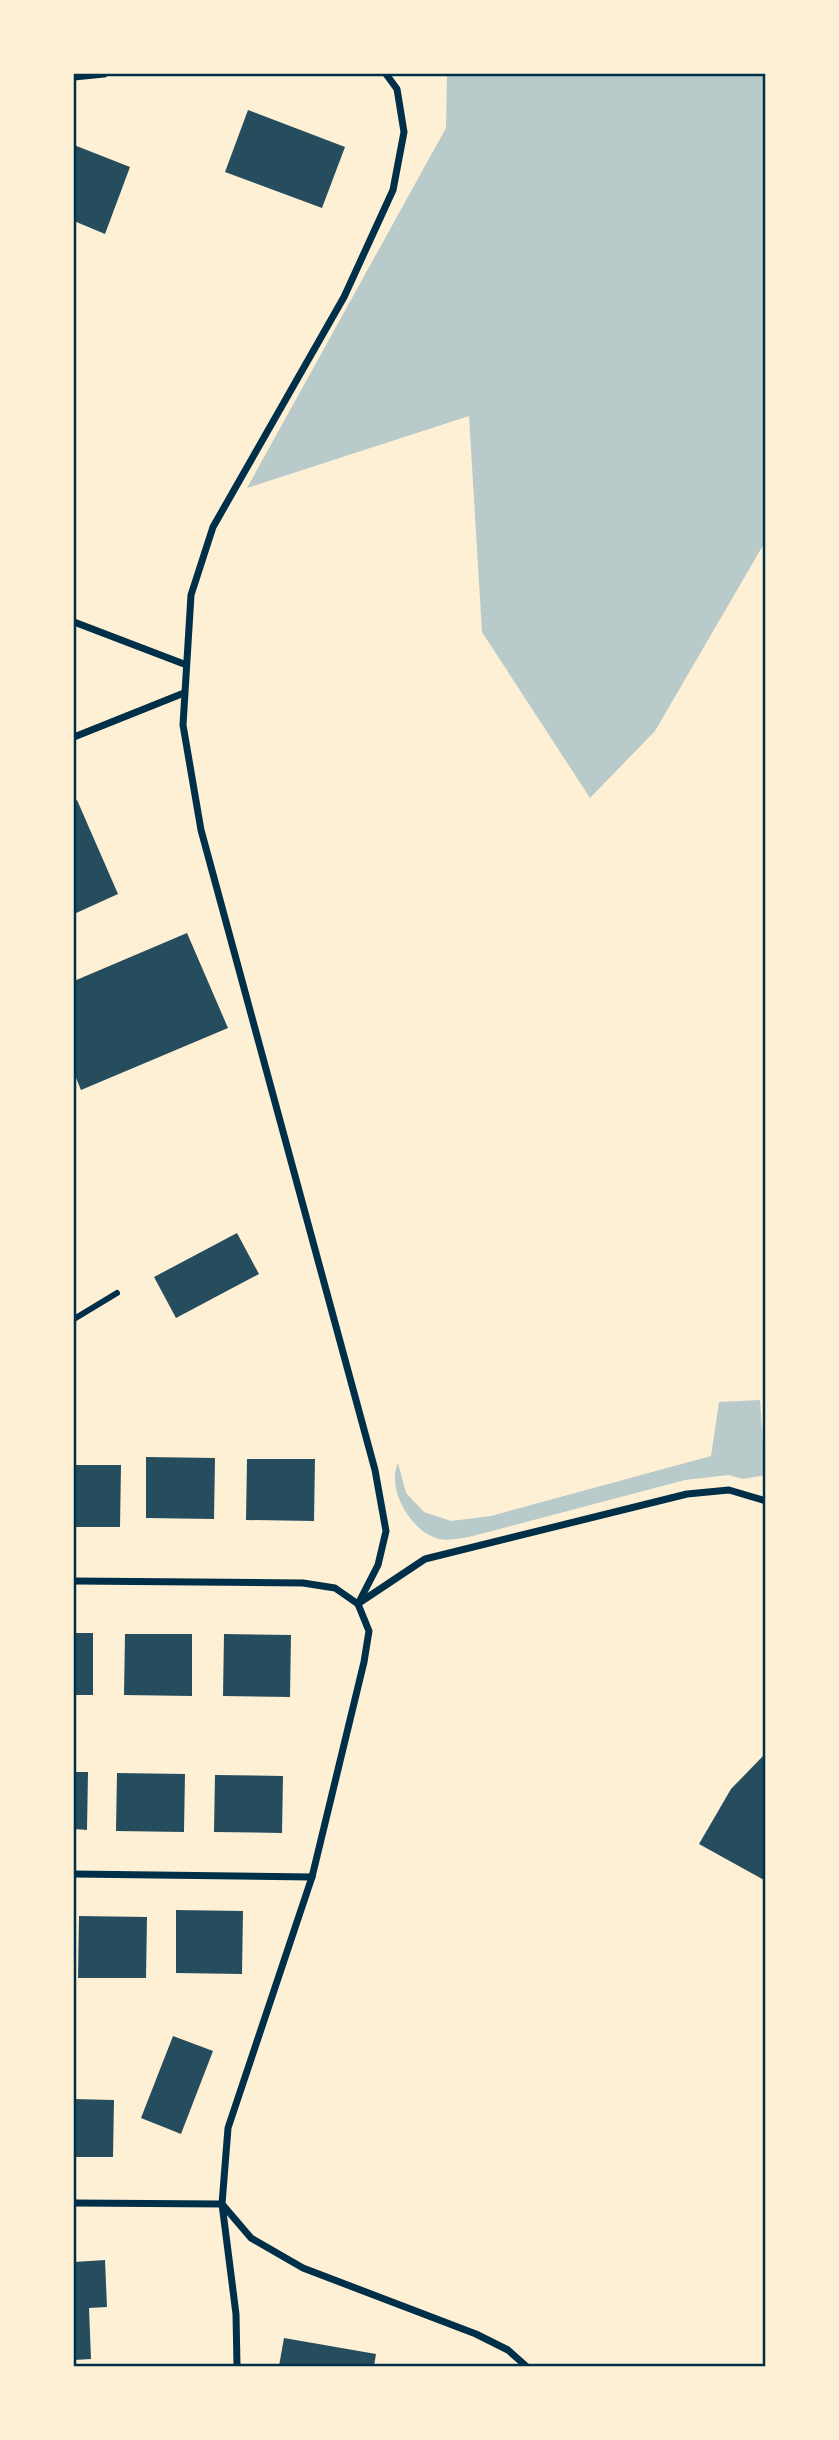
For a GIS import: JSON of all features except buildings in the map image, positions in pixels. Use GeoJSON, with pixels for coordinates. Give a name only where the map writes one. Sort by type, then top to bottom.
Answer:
{"type":"FeatureCollection","features":[{"type":"Feature","properties":{"kind":"street"},"geometry":{"type":"LineString","coordinates":[[74,77],[104,74]]}},
{"type":"Feature","properties":{"kind":"street"},"geometry":{"type":"LineString","coordinates":[[358,1604],[378,1565],[386,1531],[375,1470],[201,830],[183,725],[184,664],[191,595],[213,527],[344,297],[393,190],[404,132],[397,89],[386,74]]}},
{"type":"Feature","properties":{"kind":"street"},"geometry":{"type":"LineString","coordinates":[[74,622],[184,664]]}},
{"type":"Feature","properties":{"kind":"street"},"geometry":{"type":"LineString","coordinates":[[74,737],[184,693]]}},
{"type":"Feature","properties":{"kind":"street"},"geometry":{"type":"LineString","coordinates":[[74,1319],[117,1293]]}},
{"type":"Feature","properties":{"kind":"street"},"geometry":{"type":"LineString","coordinates":[[358,1604],[425,1559],[451,1552],[687,1494],[729,1490],[765,1501]]}},
{"type":"Feature","properties":{"kind":"street"},"geometry":{"type":"LineString","coordinates":[[74,1581],[303,1583],[335,1588],[358,1604],[369,1631],[364,1662],[312,1877],[228,2129],[222,2204],[236,2314],[237,2367]]}},
{"type":"Feature","properties":{"kind":"street"},"geometry":{"type":"LineString","coordinates":[[74,1874],[312,1877]]}},
{"type":"Feature","properties":{"kind":"street"},"geometry":{"type":"LineString","coordinates":[[74,2203],[222,2204],[251,2238],[303,2268],[476,2334],[508,2350],[526,2367]]}},
{"type":"Feature","properties":{"kind":"shaded area"},"geometry":{"type":"Polygon","coordinates":[[[447,74],[765,74],[765,542],[655,731],[590,798],[482,632],[469,416],[247,488],[446,128],[447,74]]]}},
{"type":"Feature","properties":{"kind":"shaded area"},"geometry":{"type":"Polygon","coordinates":[[[760,1400],[765,1475],[743,1479],[729,1475],[685,1480],[473,1536],[452,1539],[439,1539],[419,1528],[398,1497],[395,1473],[398,1463],[406,1493],[424,1512],[451,1521],[491,1516],[711,1456],[719,1402],[760,1400]]]}}]}
